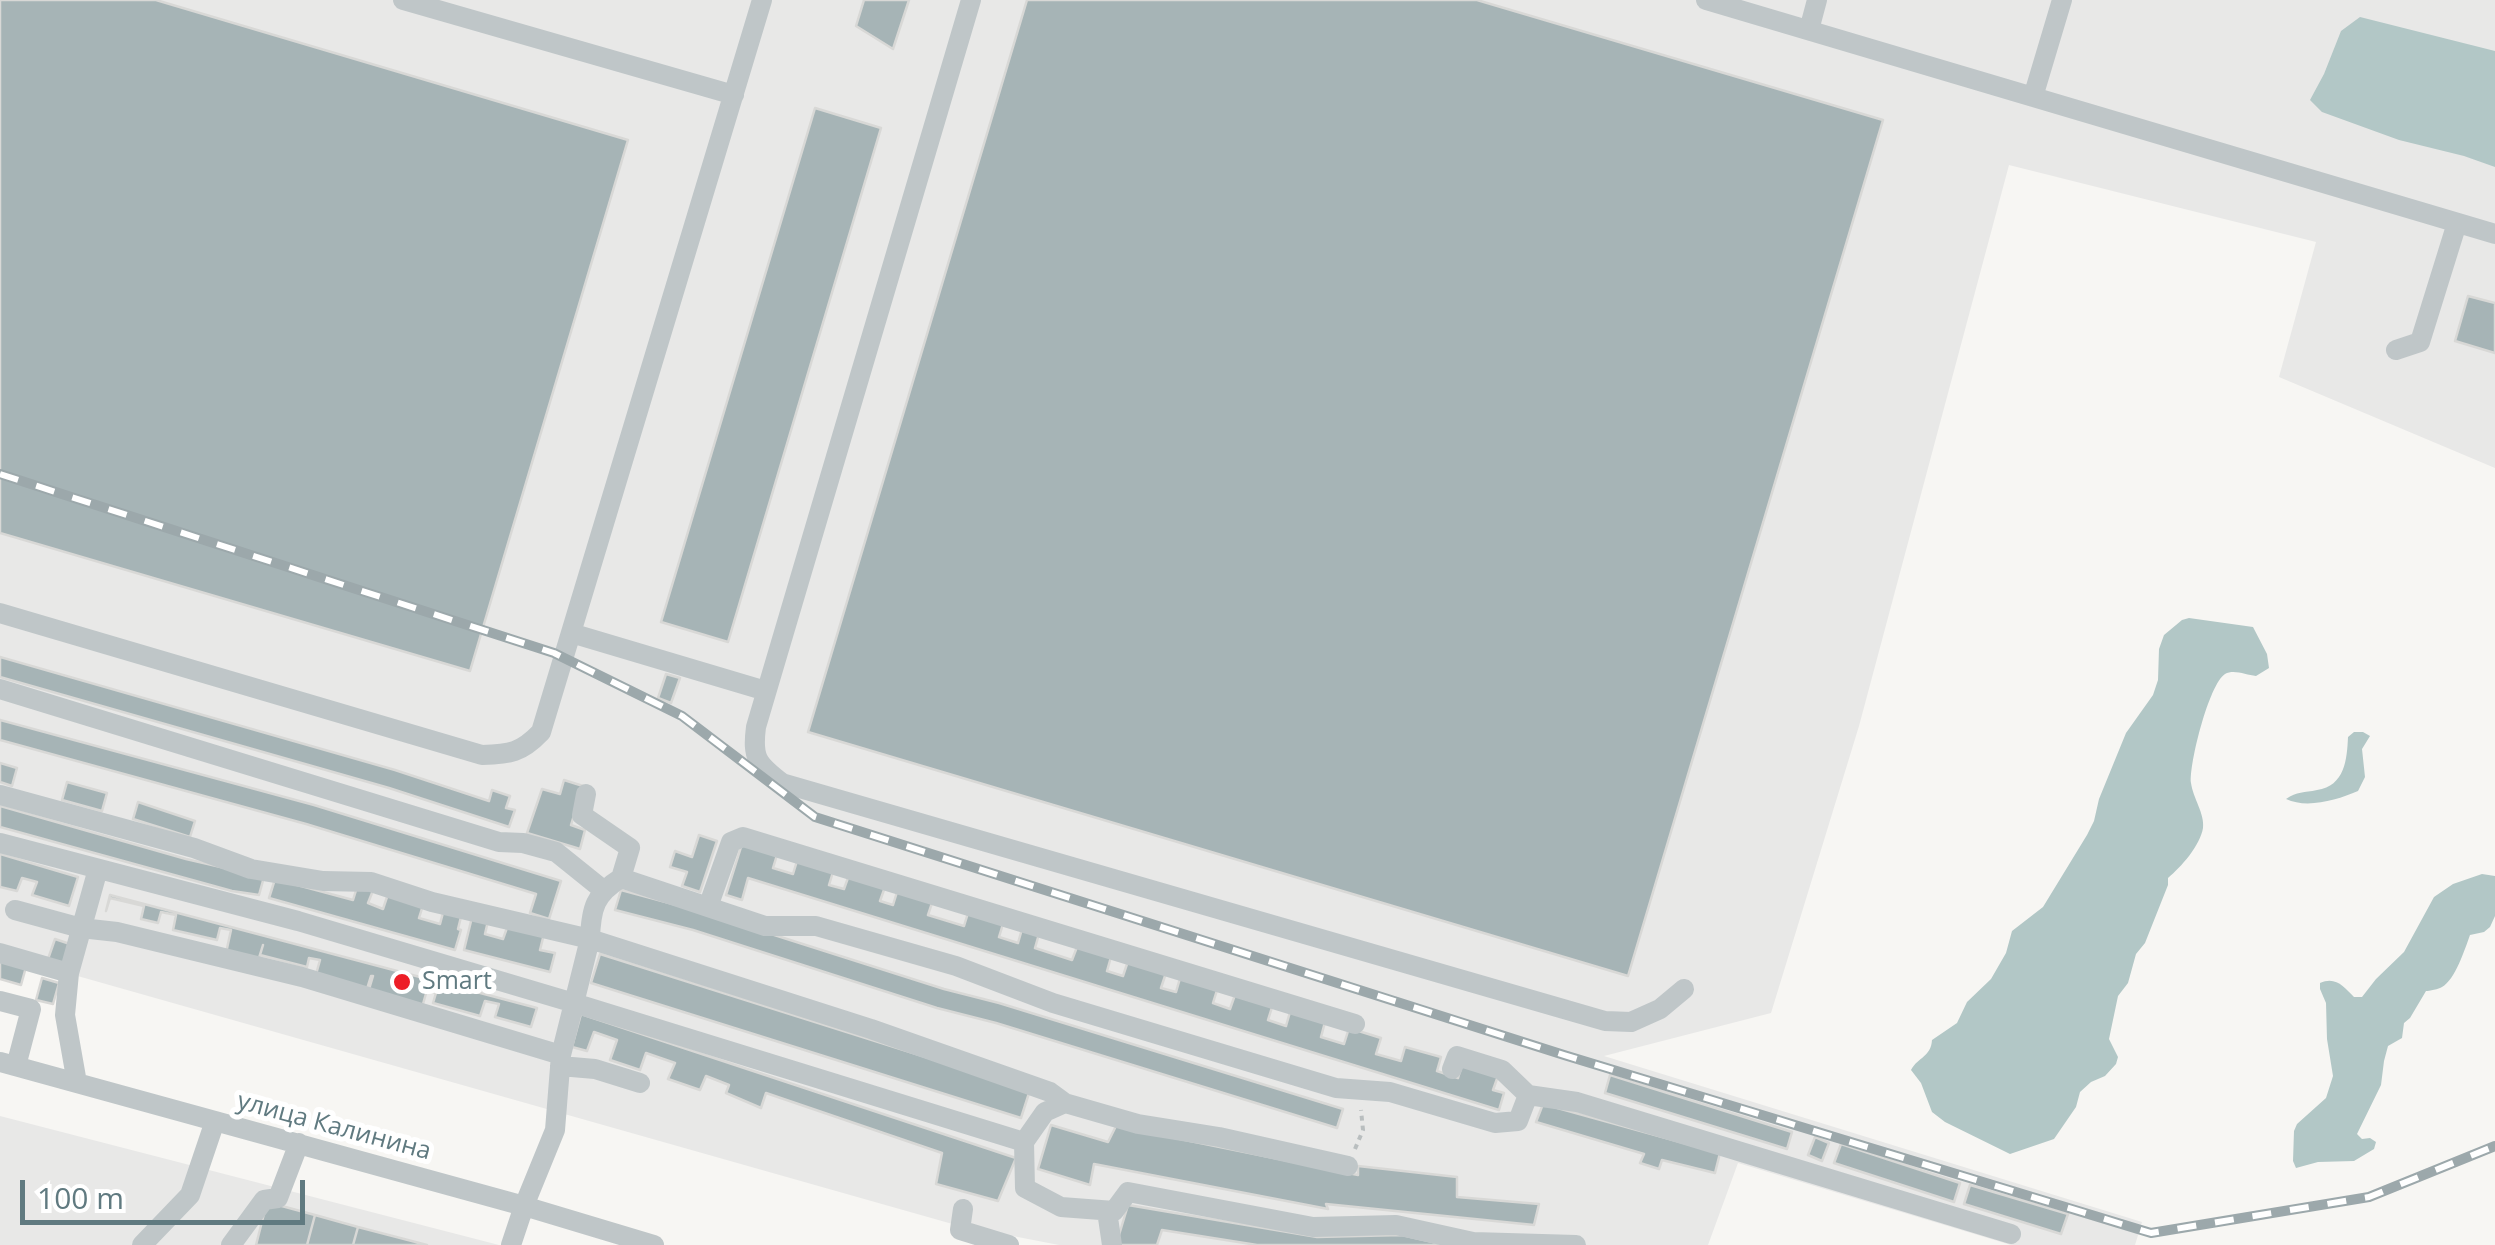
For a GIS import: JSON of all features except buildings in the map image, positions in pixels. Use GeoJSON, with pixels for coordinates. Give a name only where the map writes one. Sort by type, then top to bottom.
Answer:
{"type":"FeatureCollection","features":[{"type":"Feature","properties":{"kind":"street"},"geometry":{"type":"LineString","coordinates":[[403,0],[734,95]]}},
{"type":"Feature","properties":{"kind":"street"},"geometry":{"type":"LineString","coordinates":[[0,613],[482,755],[509,754],[528,746],[542,732],[762,0]]}},
{"type":"Feature","properties":{"kind":"street"},"geometry":{"type":"LineString","coordinates":[[972,0],[756,726],[753,750],[762,768],[782,783],[1605,1021],[1631,1022],[1660,1009],[1684,988]]}},
{"type":"Feature","properties":{"kind":"street"},"geometry":{"type":"LineString","coordinates":[[1706,0],[2495,234]]}},
{"type":"Feature","properties":{"kind":"street"},"geometry":{"type":"LineString","coordinates":[[1808,30],[1817,0]]}},
{"type":"Feature","properties":{"kind":"street"},"geometry":{"type":"LineString","coordinates":[[2034,97],[2062,0]]}},
{"type":"Feature","properties":{"kind":"street"},"geometry":{"type":"LineString","coordinates":[[2396,350],[2420,342],[2457,223]]}},
{"type":"Feature","properties":{"kind":"street"},"geometry":{"type":"LineString","coordinates":[[571,634],[766,692]]}},
{"type":"Feature","properties":{"kind":"street"},"geometry":{"type":"LineString","coordinates":[[0,689],[499,842],[523,842],[556,852],[611,883],[766,926],[816,926],[956,966],[1053,1004],[1336,1088],[1390,1092],[1495,1122],[1518,1121],[1528,1095]]}},
{"type":"Feature","properties":{"kind":"street"},"geometry":{"type":"LineString","coordinates":[[512,1245],[555,1130],[561,1060],[590,938],[590,919],[630,848],[582,815],[586,794]]}},
{"type":"Feature","properties":{"kind":"street"},"geometry":{"type":"LineString","coordinates":[[0,796],[194,848],[251,870],[322,881],[372,882],[432,902],[590,938],[872,1029],[1050,1092],[1066,1103],[1138,1124],[1348,1166]]}},
{"type":"Feature","properties":{"kind":"street"},"geometry":{"type":"LineString","coordinates":[[708,907],[730,842],[743,836],[1355,1024]]}},
{"type":"Feature","properties":{"kind":"street"},"geometry":{"type":"LineString","coordinates":[[0,843],[298,921],[1024,1142]]}},
{"type":"Feature","properties":{"kind":"street"},"geometry":{"type":"LineString","coordinates":[[77,1083],[65,1014],[69,973],[98,869]]}},
{"type":"Feature","properties":{"kind":"street"},"geometry":{"type":"LineString","coordinates":[[16,910],[302,977],[640,1083]]}},
{"type":"Feature","properties":{"kind":"street"},"geometry":{"type":"LineString","coordinates":[[0,953],[69,973]]}},
{"type":"Feature","properties":{"kind":"street"},"geometry":{"type":"LineString","coordinates":[[0,1001],[31,1009],[8,1064]]}},
{"type":"Feature","properties":{"kind":"street"},"geometry":{"type":"LineString","coordinates":[[1452,1069],[1457,1056],[1502,1070],[1528,1095],[1577,1102],[2012,1234]]}},
{"type":"Feature","properties":{"kind":"street","name":"улица Калинина"},"geometry":{"type":"LineString","coordinates":[[8,1064],[524,1206],[592,1236],[654,1245]]}},
{"type":"Feature","properties":{"kind":"street"},"geometry":{"type":"LineString","coordinates":[[1066,1103],[1045,1112],[1024,1142],[1025,1188],[1061,1208],[1114,1211],[1128,1192],[1313,1228],[1396,1225],[1473,1242],[1576,1245]]}},
{"type":"Feature","properties":{"kind":"street"},"geometry":{"type":"LineString","coordinates":[[142,1245],[190,1195],[215,1121]]}},
{"type":"Feature","properties":{"kind":"street"},"geometry":{"type":"LineString","coordinates":[[231,1245],[264,1200],[278,1198],[299,1144]]}},
{"type":"Feature","properties":{"kind":"street"},"geometry":{"type":"LineString","coordinates":[[963,1209],[960,1230],[1009,1245]]}},
{"type":"Feature","properties":{"kind":"street"},"geometry":{"type":"LineString","coordinates":[[1108,1210],[1112,1245]]}},
{"type":"Feature","properties":{"kind":"path"},"geometry":{"type":"LineString","coordinates":[[1348,1166],[1363,1130],[1359,1090]]}},
{"type":"Feature","properties":{"kind":"shaded area"},"geometry":{"type":"Polygon","coordinates":[[[0,0],[2495,0],[2495,468],[2279,377],[2316,242],[2009,165],[1859,726],[1771,1013],[1604,1056],[2142,1222],[2135,1245],[2011,1245],[1738,1163],[1708,1245],[1059,1245],[956,1225],[0,954],[0,0]]]}},
{"type":"Feature","properties":{"kind":"shaded area"},"geometry":{"type":"Polygon","coordinates":[[[2360,17],[2495,51],[2495,167],[2399,140],[2322,112],[2310,100],[2341,31],[2360,17]]]}},
{"type":"Feature","properties":{"kind":"shaded area"},"geometry":{"type":"Polygon","coordinates":[[[2189,618],[2253,627],[2267,654],[2269,668],[2256,676],[2225,674],[2207,708],[2191,773],[2203,828],[2194,849],[2168,878],[2145,943],[2136,954],[2128,983],[2118,996],[2109,1039],[2118,1057],[2116,1064],[2080,1092],[2076,1107],[2054,1139],[2010,1154],[1932,1112],[1921,1083],[1911,1070],[1929,1050],[1932,1040],[1957,1023],[1967,1002],[1991,979],[2006,953],[2012,931],[2043,907],[2094,821],[2126,733],[2153,695],[2164,635],[2189,618]]]}},
{"type":"Feature","properties":{"kind":"shaded area"},"geometry":{"type":"Polygon","coordinates":[[[2354,732],[2370,736],[2362,749],[2365,777],[2358,791],[2312,803],[2286,799],[2334,783],[2345,762],[2348,737],[2354,732]]]}},
{"type":"Feature","properties":{"kind":"shaded area"},"geometry":{"type":"Polygon","coordinates":[[[2482,874],[2495,876],[2495,916],[2484,932],[2470,935],[2451,978],[2441,988],[2426,991],[2404,1023],[2402,1038],[2388,1046],[2381,1085],[2357,1134],[2376,1142],[2374,1149],[2354,1161],[2318,1162],[2296,1168],[2294,1131],[2326,1098],[2333,1076],[2326,1003],[2320,983],[2335,982],[2354,997],[2362,997],[2404,952],[2434,897],[2453,884],[2482,874]]]}},
{"type":"Feature","properties":{"kind":"shaded area"},"geometry":{"type":"Polygon","coordinates":[[[0,1116],[499,1245],[0,1245],[0,1116]]]}},
{"type":"Feature","properties":{"kind":"railway"},"geometry":{"type":"LineString","coordinates":[[0,474],[554,653],[682,716],[815,817],[1564,1055],[2151,1233],[2369,1197],[2495,1146]]}},
{"type":"Feature","properties":{"kind":"place","name":"Smart"},"geometry":{"type":"Point","coordinates":[402,982]}}]}
